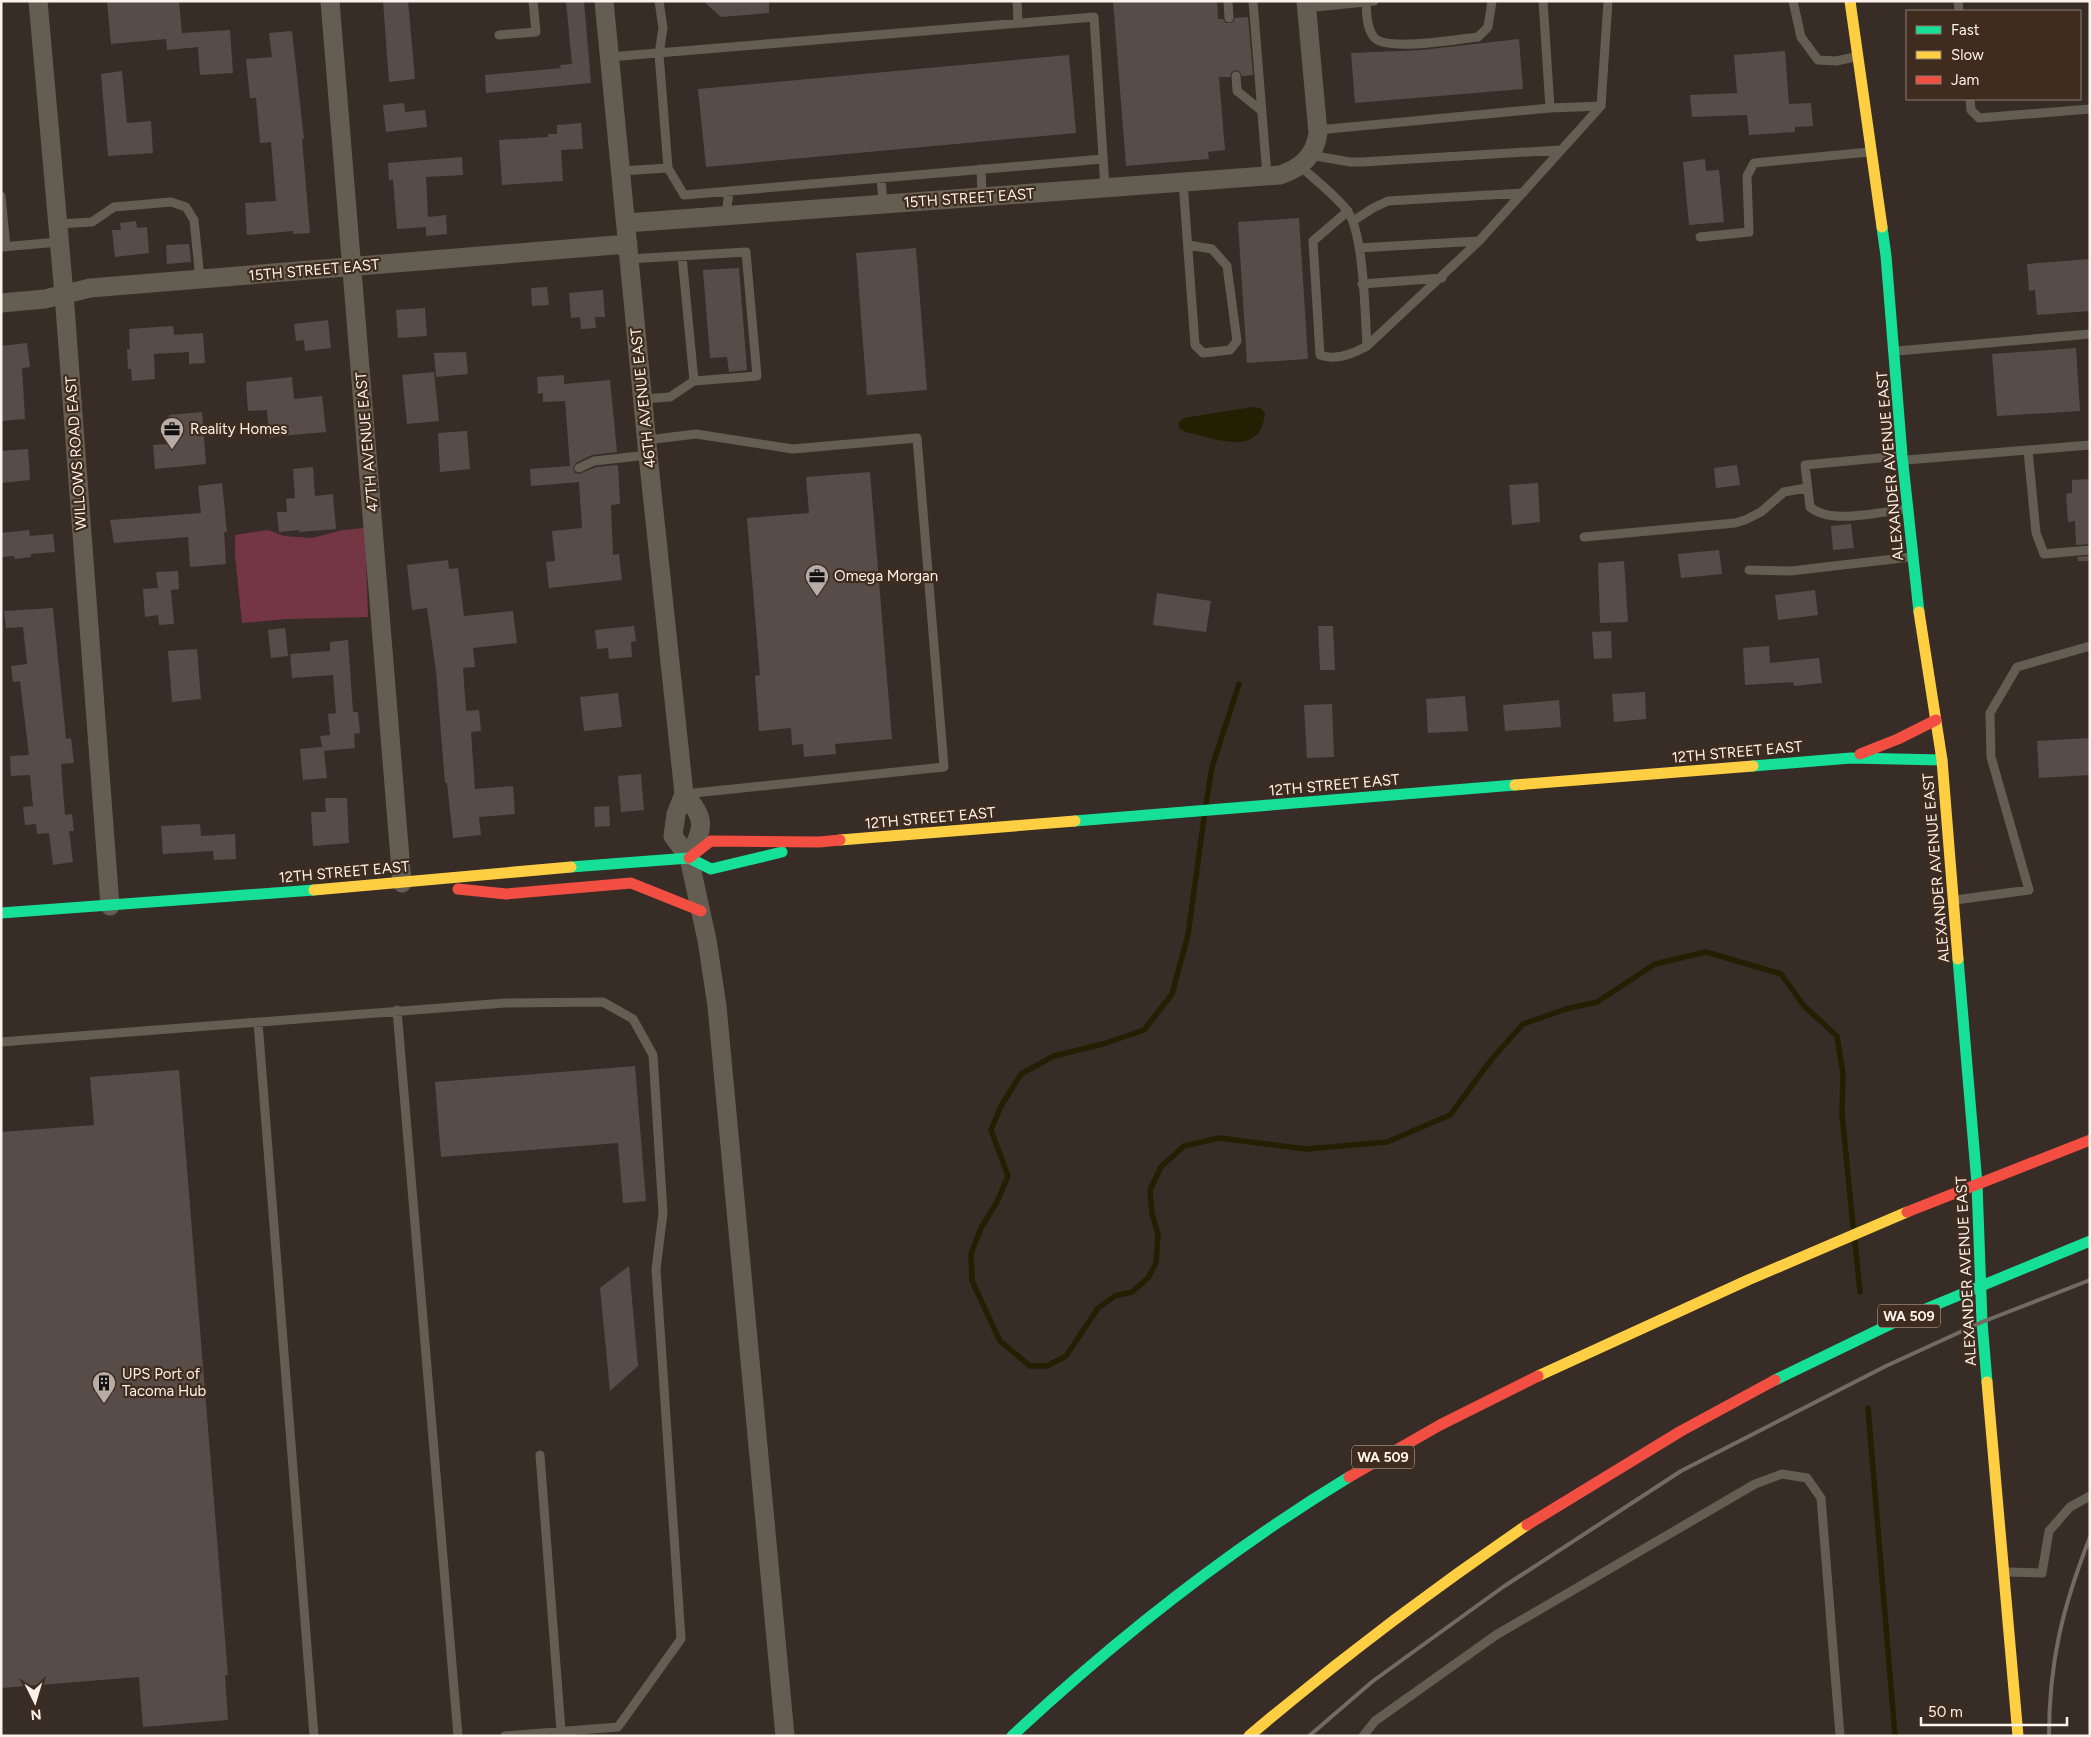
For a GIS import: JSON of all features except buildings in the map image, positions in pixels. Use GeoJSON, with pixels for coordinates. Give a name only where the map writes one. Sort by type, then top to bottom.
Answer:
{"type":"FeatureCollection","features":[{"type":"Feature","properties":{"kind":"main road","name":"ALEXANDER AVENUE EAST"},"geometry":{"type":"LineString","coordinates":[[1850,1],[1886,256],[1913,557],[1921,628],[1942,760],[1977,1184],[1982,1322],[2018,1736]]}},
{"type":"Feature","properties":{"kind":"main road","name":"12TH STREET EAST"},"geometry":{"type":"LineString","coordinates":[[1850,758],[1898,739],[1936,720]]}},
{"type":"Feature","properties":{"kind":"main road","name":"12TH STREET EAST"},"geometry":{"type":"LineString","coordinates":[[689,858],[711,841],[819,842],[1850,758],[1942,760]]}},
{"type":"Feature","properties":{"kind":"main road","name":"12TH STREET EAST"},"geometry":{"type":"LineString","coordinates":[[1,913],[402,883],[689,858],[711,869],[819,842]]}},
{"type":"Feature","properties":{"kind":"main road"},"geometry":{"type":"LineString","coordinates":[[402,883],[506,894],[631,883],[701,911]]}},
{"type":"Feature","properties":{"kind":"main road","name":"WA 509"},"geometry":{"type":"LineString","coordinates":[[1012,1736],[1096,1660],[1154,1613],[1268,1529],[1335,1485],[1389,1453],[1491,1398],[1613,1340],[1802,1255],[1905,1212],[2090,1140]]}},
{"type":"Feature","properties":{"kind":"main road","name":"WA 509"},"geometry":{"type":"LineString","coordinates":[[1248,1736],[1282,1706],[1376,1632],[1462,1569],[1624,1464],[1713,1412],[1837,1348],[1980,1283],[2090,1241]]}},
{"type":"Feature","properties":{"kind":"street","name":"WILLOWS ROAD EAST"},"geometry":{"type":"LineString","coordinates":[[38,1],[64,294],[110,906]]}},
{"type":"Feature","properties":{"kind":"street","name":"47TH AVENUE EAST"},"geometry":{"type":"LineString","coordinates":[[330,1],[402,883]]}},
{"type":"Feature","properties":{"kind":"street","name":"46TH AVENUE EAST"},"geometry":{"type":"LineString","coordinates":[[604,1],[684,794],[676,814],[673,836],[689,858],[701,835],[701,823],[696,807],[684,794]]}},
{"type":"Feature","properties":{"kind":"street"},"geometry":{"type":"LineString","coordinates":[[1306,4],[1318,130],[1317,145],[1306,160]]}},
{"type":"Feature","properties":{"kind":"street","name":"15TH STREET EAST"},"geometry":{"type":"LineString","coordinates":[[626,223],[1280,175],[1306,160]]}},
{"type":"Feature","properties":{"kind":"street","name":"15TH STREET EAST"},"geometry":{"type":"LineString","coordinates":[[1,302],[38,300],[90,288],[352,267],[629,252]]}},
{"type":"Feature","properties":{"kind":"street"},"geometry":{"type":"LineString","coordinates":[[689,858],[701,911],[718,1015],[785,1736]]}},
{"type":"Feature","properties":{"kind":"lane"},"geometry":{"type":"LineString","coordinates":[[499,35],[536,32],[533,1]]}},
{"type":"Feature","properties":{"kind":"lane"},"geometry":{"type":"LineString","coordinates":[[659,1],[663,28],[659,54],[668,168],[684,195],[1103,159]]}},
{"type":"Feature","properties":{"kind":"lane"},"geometry":{"type":"LineString","coordinates":[[1017,1],[1018,23]]}},
{"type":"Feature","properties":{"kind":"lane"},"geometry":{"type":"LineString","coordinates":[[1228,1],[1229,18]]}},
{"type":"Feature","properties":{"kind":"lane"},"geometry":{"type":"LineString","coordinates":[[1252,1],[1267,176]]}},
{"type":"Feature","properties":{"kind":"lane"},"geometry":{"type":"LineString","coordinates":[[1306,4],[1374,1]]}},
{"type":"Feature","properties":{"kind":"lane"},"geometry":{"type":"LineString","coordinates":[[1366,2],[1367,20],[1373,37],[1382,43],[1401,45],[1478,37],[1488,27],[1492,1]]}},
{"type":"Feature","properties":{"kind":"lane"},"geometry":{"type":"LineString","coordinates":[[1543,1],[1550,108]]}},
{"type":"Feature","properties":{"kind":"lane"},"geometry":{"type":"LineString","coordinates":[[1348,211],[1313,241],[1320,354],[1326,357],[1354,353],[1367,346],[1442,278],[1479,242],[1601,106],[1608,1]]}},
{"type":"Feature","properties":{"kind":"lane"},"geometry":{"type":"LineString","coordinates":[[1793,1],[1801,37],[1818,60],[1836,61],[1858,57]]}},
{"type":"Feature","properties":{"kind":"lane"},"geometry":{"type":"LineString","coordinates":[[609,58],[1094,17],[1105,188]]}},
{"type":"Feature","properties":{"kind":"lane"},"geometry":{"type":"LineString","coordinates":[[1236,76],[1237,91],[1262,111]]}},
{"type":"Feature","properties":{"kind":"lane"},"geometry":{"type":"LineString","coordinates":[[1970,100],[1971,110],[1979,118],[2090,108]]}},
{"type":"Feature","properties":{"kind":"lane"},"geometry":{"type":"LineString","coordinates":[[1318,130],[1550,108],[1601,106]]}},
{"type":"Feature","properties":{"kind":"lane"},"geometry":{"type":"LineString","coordinates":[[1306,160],[1362,162],[1561,150]]}},
{"type":"Feature","properties":{"kind":"lane"},"geometry":{"type":"LineString","coordinates":[[1700,237],[1749,232],[1747,176],[1754,164],[1872,152]]}},
{"type":"Feature","properties":{"kind":"lane"},"geometry":{"type":"LineString","coordinates":[[1306,160],[1348,211],[1353,221],[1359,248],[1367,346]]}},
{"type":"Feature","properties":{"kind":"lane"},"geometry":{"type":"LineString","coordinates":[[620,171],[668,168]]}},
{"type":"Feature","properties":{"kind":"lane"},"geometry":{"type":"LineString","coordinates":[[981,169],[982,197]]}},
{"type":"Feature","properties":{"kind":"lane"},"geometry":{"type":"LineString","coordinates":[[881,178],[882,204]]}},
{"type":"Feature","properties":{"kind":"lane"},"geometry":{"type":"LineString","coordinates":[[1183,182],[1195,345],[1202,353],[1230,350],[1237,341],[1227,266],[1212,249],[1188,245]]}},
{"type":"Feature","properties":{"kind":"lane"},"geometry":{"type":"LineString","coordinates":[[726,216],[729,191]]}},
{"type":"Feature","properties":{"kind":"lane"},"geometry":{"type":"LineString","coordinates":[[1353,221],[1388,201],[1523,193]]}},
{"type":"Feature","properties":{"kind":"lane"},"geometry":{"type":"LineString","coordinates":[[1,196],[4,247],[59,233],[92,222],[114,207],[171,202],[186,207],[194,220],[200,280]]}},
{"type":"Feature","properties":{"kind":"lane"},"geometry":{"type":"LineString","coordinates":[[1359,248],[1479,242]]}},
{"type":"Feature","properties":{"kind":"lane"},"geometry":{"type":"LineString","coordinates":[[629,252],[682,256],[746,252],[756,376],[694,381],[670,397],[643,399]]}},
{"type":"Feature","properties":{"kind":"lane"},"geometry":{"type":"LineString","coordinates":[[682,256],[694,381]]}},
{"type":"Feature","properties":{"kind":"lane"},"geometry":{"type":"LineString","coordinates":[[1362,284],[1442,278]]}},
{"type":"Feature","properties":{"kind":"lane"},"geometry":{"type":"LineString","coordinates":[[1894,351],[2090,334]]}},
{"type":"Feature","properties":{"kind":"lane"},"geometry":{"type":"LineString","coordinates":[[579,468],[594,461],[696,434],[793,449],[918,438],[944,767],[684,794]]}},
{"type":"Feature","properties":{"kind":"lane"},"geometry":{"type":"LineString","coordinates":[[1908,509],[1840,517],[1824,516],[1810,507],[1806,488],[1805,464],[2090,445]]}},
{"type":"Feature","properties":{"kind":"lane"},"geometry":{"type":"LineString","coordinates":[[2028,450],[2036,533],[2044,554],[2090,550]]}},
{"type":"Feature","properties":{"kind":"lane"},"geometry":{"type":"LineString","coordinates":[[1584,537],[1735,523],[1761,512],[1784,492],[1806,488]]}},
{"type":"Feature","properties":{"kind":"lane"},"geometry":{"type":"LineString","coordinates":[[1749,570],[1791,571],[1913,557]]}},
{"type":"Feature","properties":{"kind":"lane"},"geometry":{"type":"LineString","coordinates":[[1954,900],[2029,890],[1991,757],[1990,713],[2016,667],[2090,646]]}},
{"type":"Feature","properties":{"kind":"lane"},"geometry":{"type":"LineString","coordinates":[[1,1042],[505,1003],[604,1002],[633,1020],[653,1055],[663,1213],[656,1269],[681,1640],[618,1731],[561,1731],[505,1736]]}},
{"type":"Feature","properties":{"kind":"lane"},"geometry":{"type":"LineString","coordinates":[[397,1010],[458,1736]]}},
{"type":"Feature","properties":{"kind":"lane"},"geometry":{"type":"LineString","coordinates":[[258,1022],[314,1736]]}},
{"type":"Feature","properties":{"kind":"lane"},"geometry":{"type":"LineString","coordinates":[[540,1455],[561,1731]]}},
{"type":"Feature","properties":{"kind":"lane"},"geometry":{"type":"LineString","coordinates":[[1363,1736],[1375,1721],[1496,1634],[1754,1484],[1782,1474],[1806,1478],[1822,1498],[1840,1736]]}},
{"type":"Feature","properties":{"kind":"lane"},"geometry":{"type":"LineString","coordinates":[[2004,1572],[2042,1573],[2049,1530],[2070,1507],[2090,1496]]}},
{"type":"Feature","properties":{"kind":"shaded area"},"geometry":{"type":"Polygon","coordinates":[[[1252,407],[1261,408],[1265,413],[1262,427],[1255,436],[1246,441],[1223,441],[1185,432],[1179,428],[1179,422],[1184,418],[1252,407]]]}},
{"type":"Feature","properties":{"kind":"shaded area"},"geometry":{"type":"Polygon","coordinates":[[[365,528],[368,617],[286,619],[242,623],[235,555],[235,535],[268,530],[284,536],[312,538],[343,530],[365,528]]]}},
{"type":"Feature","properties":{"kind":"waterway"},"geometry":{"type":"LineString","coordinates":[[1206,804],[1212,767],[1239,684]]}},
{"type":"Feature","properties":{"kind":"waterway"},"geometry":{"type":"LineString","coordinates":[[1204,818],[1188,935],[1172,994],[1144,1030],[1103,1044],[1054,1056],[1021,1074],[1001,1106],[991,1130],[1008,1176],[997,1202],[981,1228],[971,1254],[972,1281],[1000,1341],[1030,1366],[1047,1366],[1066,1356],[1098,1308],[1115,1296],[1132,1292],[1148,1278],[1156,1263],[1158,1234],[1152,1213],[1150,1190],[1161,1167],[1184,1146],[1219,1138],[1306,1149],[1387,1142],[1450,1115],[1491,1060],[1523,1024],[1566,1009],[1597,1002],[1655,964],[1706,952],[1781,974],[1804,1006],[1837,1036],[1843,1074],[1842,1114],[1853,1226]]}},
{"type":"Feature","properties":{"kind":"waterway"},"geometry":{"type":"LineString","coordinates":[[1855,1242],[1860,1292]]}},
{"type":"Feature","properties":{"kind":"waterway"},"geometry":{"type":"LineString","coordinates":[[1868,1408],[1895,1736]]}},
{"type":"Feature","properties":{"kind":"railway"},"geometry":{"type":"LineString","coordinates":[[1309,1736],[1373,1681],[1503,1587],[1681,1471],[1886,1366],[1982,1322],[2090,1280]]}},
{"type":"Feature","properties":{"kind":"railway"},"geometry":{"type":"LineString","coordinates":[[2049,1736],[2052,1683],[2059,1634],[2072,1587],[2090,1537]]}},
{"type":"Feature","properties":{"kind":"traffic: fast"},"geometry":{"type":"LineString","coordinates":[[1882,227],[1902,455],[1919,612]]}},
{"type":"Feature","properties":{"kind":"traffic: fast"},"geometry":{"type":"LineString","coordinates":[[1753,766],[1851,758],[1942,760]]}},
{"type":"Feature","properties":{"kind":"traffic: fast"},"geometry":{"type":"LineString","coordinates":[[1075,821],[1515,785]]}},
{"type":"Feature","properties":{"kind":"traffic: fast"},"geometry":{"type":"LineString","coordinates":[[571,867],[689,858],[711,869],[782,852]]}},
{"type":"Feature","properties":{"kind":"traffic: fast"},"geometry":{"type":"LineString","coordinates":[[1,913],[314,890]]}},
{"type":"Feature","properties":{"kind":"traffic: fast"},"geometry":{"type":"LineString","coordinates":[[1958,959],[1977,1184],[1982,1322],[1987,1382]]}},
{"type":"Feature","properties":{"kind":"traffic: fast"},"geometry":{"type":"LineString","coordinates":[[1775,1380],[1899,1320],[2090,1241]]}},
{"type":"Feature","properties":{"kind":"traffic: fast"},"geometry":{"type":"LineString","coordinates":[[1012,1736],[1091,1665],[1174,1598],[1260,1535],[1349,1477]]}},
{"type":"Feature","properties":{"kind":"traffic: slow"},"geometry":{"type":"LineString","coordinates":[[1850,1],[1882,227]]}},
{"type":"Feature","properties":{"kind":"traffic: slow"},"geometry":{"type":"LineString","coordinates":[[1919,612],[1942,760],[1958,959]]}},
{"type":"Feature","properties":{"kind":"traffic: slow"},"geometry":{"type":"LineString","coordinates":[[1515,785],[1753,766]]}},
{"type":"Feature","properties":{"kind":"traffic: slow"},"geometry":{"type":"LineString","coordinates":[[840,840],[1075,821]]}},
{"type":"Feature","properties":{"kind":"traffic: slow"},"geometry":{"type":"LineString","coordinates":[[314,890],[571,867]]}},
{"type":"Feature","properties":{"kind":"traffic: slow"},"geometry":{"type":"LineString","coordinates":[[1538,1376],[1748,1280],[1907,1212]]}},
{"type":"Feature","properties":{"kind":"traffic: slow"},"geometry":{"type":"LineString","coordinates":[[1987,1382],[2018,1736]]}},
{"type":"Feature","properties":{"kind":"traffic: slow"},"geometry":{"type":"LineString","coordinates":[[1249,1736],[1385,1627],[1527,1525]]}},
{"type":"Feature","properties":{"kind":"traffic: jam"},"geometry":{"type":"LineString","coordinates":[[1860,754],[1898,739],[1936,720]]}},
{"type":"Feature","properties":{"kind":"traffic: jam"},"geometry":{"type":"LineString","coordinates":[[689,858],[711,841],[819,842],[840,840]]}},
{"type":"Feature","properties":{"kind":"traffic: jam"},"geometry":{"type":"LineString","coordinates":[[458,889],[506,894],[631,883],[701,911]]}},
{"type":"Feature","properties":{"kind":"traffic: jam"},"geometry":{"type":"LineString","coordinates":[[1907,1212],[2090,1140]]}},
{"type":"Feature","properties":{"kind":"traffic: jam"},"geometry":{"type":"LineString","coordinates":[[1349,1477],[1440,1425],[1538,1376]]}},
{"type":"Feature","properties":{"kind":"traffic: jam"},"geometry":{"type":"LineString","coordinates":[[1527,1525],[1681,1431],[1775,1380]]}},
{"type":"Feature","properties":{"kind":"place","name":"Reality Homes"},"geometry":{"type":"Point","coordinates":[172,450]}},
{"type":"Feature","properties":{"kind":"place","name":"Omega Morgan"},"geometry":{"type":"Point","coordinates":[817,597]}},
{"type":"Feature","properties":{"kind":"place","name":"UPS Port of Tacoma Hub"},"geometry":{"type":"Point","coordinates":[104,1404]}}]}
